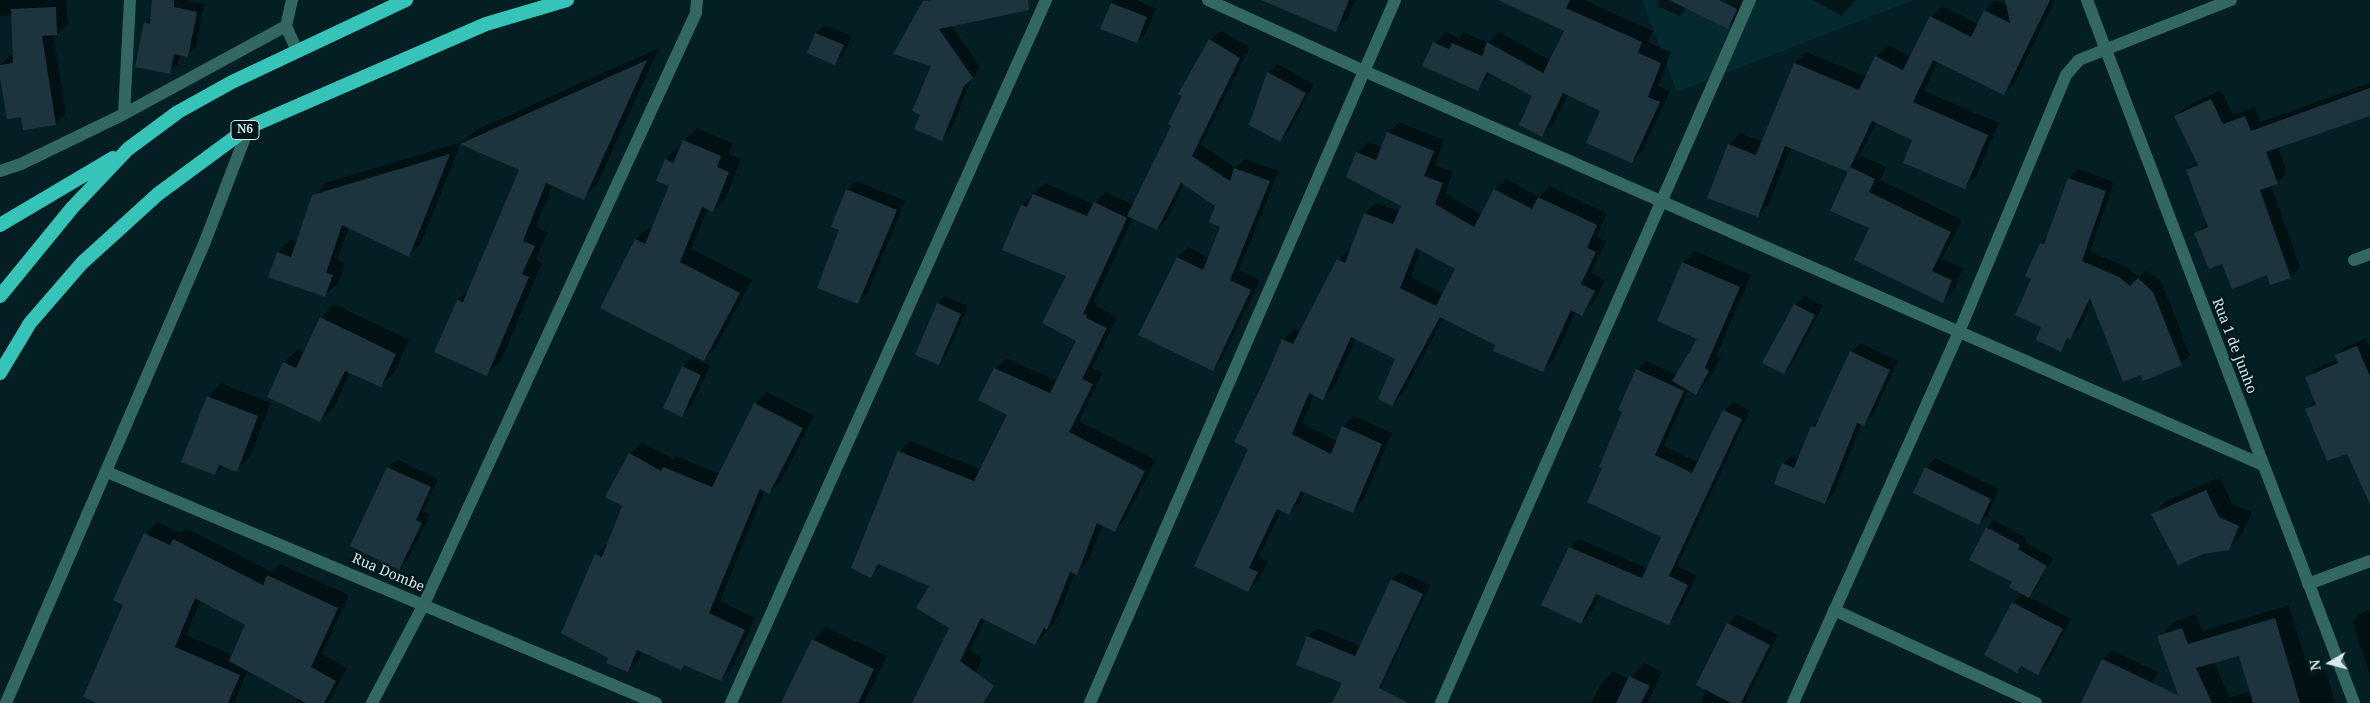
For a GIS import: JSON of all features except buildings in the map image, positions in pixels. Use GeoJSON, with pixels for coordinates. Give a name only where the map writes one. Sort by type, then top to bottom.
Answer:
{"type":"FeatureCollection","features":[{"type":"Feature","properties":{"kind":"highway"},"geometry":{"type":"LineString","coordinates":[[0,225],[128,149],[178,112],[232,82],[406,0]]}},
{"type":"Feature","properties":{"kind":"highway","name":"N6"},"geometry":{"type":"LineString","coordinates":[[0,373],[30,323],[82,263],[158,194],[249,127],[486,24],[567,0]]}},
{"type":"Feature","properties":{"kind":"highway"},"geometry":{"type":"LineString","coordinates":[[0,296],[72,208],[128,149]]}},
{"type":"Feature","properties":{"kind":"street"},"geometry":{"type":"LineString","coordinates":[[124,114],[130,0]]}},
{"type":"Feature","properties":{"kind":"street"},"geometry":{"type":"LineString","coordinates":[[292,0],[286,26],[297,51]]}},
{"type":"Feature","properties":{"kind":"street"},"geometry":{"type":"LineString","coordinates":[[372,703],[424,604],[696,12],[697,0]]}},
{"type":"Feature","properties":{"kind":"street"},"geometry":{"type":"LineString","coordinates":[[731,703],[1046,0]]}},
{"type":"Feature","properties":{"kind":"street"},"geometry":{"type":"LineString","coordinates":[[1208,0],[1364,71],[2263,465]]}},
{"type":"Feature","properties":{"kind":"street"},"geometry":{"type":"LineString","coordinates":[[1090,703],[1394,0]]}},
{"type":"Feature","properties":{"kind":"street"},"geometry":{"type":"LineString","coordinates":[[1441,703],[1750,0]]}},
{"type":"Feature","properties":{"kind":"street","name":"Rua 1 de Junho"},"geometry":{"type":"LineString","coordinates":[[2088,0],[2354,703]]}},
{"type":"Feature","properties":{"kind":"street"},"geometry":{"type":"LineString","coordinates":[[1793,703],[1959,332],[2066,75],[2079,60],[2231,0]]}},
{"type":"Feature","properties":{"kind":"street"},"geometry":{"type":"LineString","coordinates":[[0,171],[21,164],[124,114],[286,26]]}},
{"type":"Feature","properties":{"kind":"street"},"geometry":{"type":"LineString","coordinates":[[6,703],[204,244],[249,127]]}},
{"type":"Feature","properties":{"kind":"street"},"geometry":{"type":"LineString","coordinates":[[2354,260],[2370,254]]}},
{"type":"Feature","properties":{"kind":"street","name":"Rua Dombe"},"geometry":{"type":"LineString","coordinates":[[107,472],[656,703]]}},
{"type":"Feature","properties":{"kind":"street"},"geometry":{"type":"LineString","coordinates":[[2308,584],[2370,561]]}},
{"type":"Feature","properties":{"kind":"street"},"geometry":{"type":"LineString","coordinates":[[1834,610],[2036,703]]}},
{"type":"Feature","properties":{"kind":"shaded area"},"geometry":{"type":"Polygon","coordinates":[[[1642,0],[1913,0],[1677,92],[1642,0]]]}}]}
